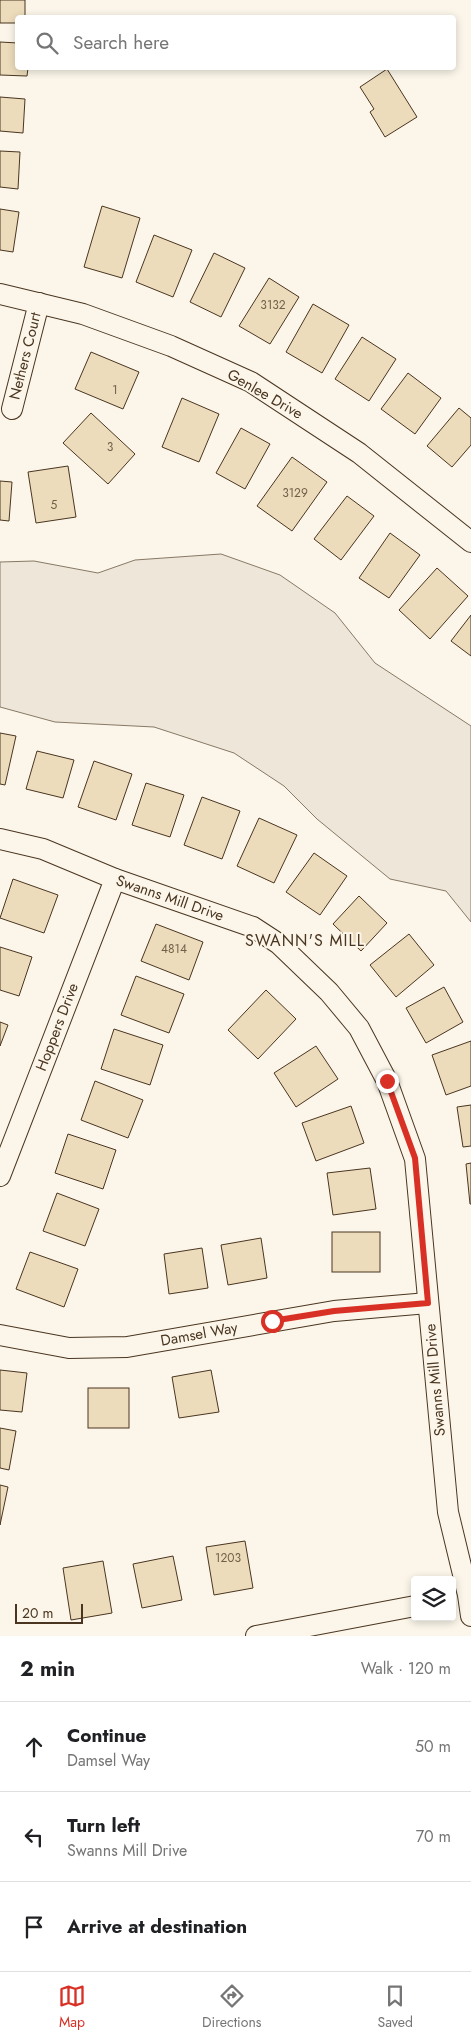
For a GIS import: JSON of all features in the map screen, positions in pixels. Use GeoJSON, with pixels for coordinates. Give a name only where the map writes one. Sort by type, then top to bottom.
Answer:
{"type":"FeatureCollection","features":[{"type":"Feature","properties":{"kind":"street","name":"Genlee Drive"},"geometry":{"type":"LineString","coordinates":[[0,294],[83,314],[171,346],[250,382],[359,452],[471,542]]}},
{"type":"Feature","properties":{"kind":"street","name":"Nethers Court"},"geometry":{"type":"LineString","coordinates":[[12,409],[39,303]]}},
{"type":"Feature","properties":{"kind":"street","name":"Swanns Mill Drive"},"geometry":{"type":"LineString","coordinates":[[0,839],[43,849],[115,879],[253,926],[279,944],[329,992],[359,1028],[387,1081],[415,1158],[448,1512],[464,1596],[471,1616]]}},
{"type":"Feature","properties":{"kind":"street","name":"Hoppers Drive"},"geometry":{"type":"LineString","coordinates":[[0,1176],[115,879]]}},
{"type":"Feature","properties":{"kind":"street","name":"Damsel Way"},"geometry":{"type":"LineString","coordinates":[[0,1335],[69,1348],[127,1347],[334,1311],[428,1303]]}},
{"type":"Feature","properties":{"kind":"street"},"geometry":{"type":"LineString","coordinates":[[256,1636],[411,1607]]}},
{"type":"Feature","properties":{"kind":"shaded area"},"geometry":{"type":"Polygon","coordinates":[[[221,554],[280,575],[335,613],[375,663],[471,726],[471,922],[446,891],[390,879],[317,819],[284,786],[234,753],[154,727],[55,722],[0,707],[0,562],[34,561],[98,573],[135,560],[221,554]]]}},
{"type":"Feature","properties":{"kind":"building"},"geometry":{"type":"Polygon","coordinates":[[[0,0],[25,0],[25,15],[15,15],[15,23],[0,23],[0,0]]]}},
{"type":"Feature","properties":{"kind":"building"},"geometry":{"type":"Polygon","coordinates":[[[0,42],[15,43],[15,70],[28,70],[27,76],[0,75],[0,42]]]}},
{"type":"Feature","properties":{"kind":"building"},"geometry":{"type":"Polygon","coordinates":[[[388,70],[417,117],[385,137],[370,112],[374,109],[360,87],[388,70]]]}},
{"type":"Feature","properties":{"kind":"building"},"geometry":{"type":"Polygon","coordinates":[[[0,97],[25,99],[23,133],[0,131],[0,97]]]}},
{"type":"Feature","properties":{"kind":"building"},"geometry":{"type":"Polygon","coordinates":[[[0,151],[20,152],[18,189],[0,187],[0,151]]]}},
{"type":"Feature","properties":{"kind":"building"},"geometry":{"type":"Polygon","coordinates":[[[102,206],[140,218],[122,278],[84,267],[102,206]]]}},
{"type":"Feature","properties":{"kind":"building"},"geometry":{"type":"Polygon","coordinates":[[[0,209],[19,212],[13,252],[0,250],[0,209]]]}},
{"type":"Feature","properties":{"kind":"building"},"geometry":{"type":"Polygon","coordinates":[[[154,235],[192,250],[173,297],[136,282],[154,235]]]}},
{"type":"Feature","properties":{"kind":"building"},"geometry":{"type":"Polygon","coordinates":[[[214,253],[245,268],[221,317],[190,302],[214,253]]]}},
{"type":"Feature","properties":{"kind":"building"},"geometry":{"type":"Polygon","coordinates":[[[269,278],[299,297],[270,344],[239,326],[269,278]]]}},
{"type":"Feature","properties":{"kind":"building"},"geometry":{"type":"Polygon","coordinates":[[[313,304],[349,325],[322,373],[286,352],[313,304]]]}},
{"type":"Feature","properties":{"kind":"building"},"geometry":{"type":"Polygon","coordinates":[[[362,337],[396,359],[369,401],[335,379],[362,337]]]}},
{"type":"Feature","properties":{"kind":"building"},"geometry":{"type":"Polygon","coordinates":[[[91,352],[139,372],[123,409],[75,389],[91,352]]]}},
{"type":"Feature","properties":{"kind":"building"},"geometry":{"type":"Polygon","coordinates":[[[408,373],[441,398],[415,434],[381,409],[408,373]]]}},
{"type":"Feature","properties":{"kind":"building"},"geometry":{"type":"Polygon","coordinates":[[[182,398],[219,414],[199,462],[162,447],[182,398]]]}},
{"type":"Feature","properties":{"kind":"building"},"geometry":{"type":"Polygon","coordinates":[[[459,408],[471,418],[471,445],[452,467],[427,446],[459,408]]]}},
{"type":"Feature","properties":{"kind":"building"},"geometry":{"type":"Polygon","coordinates":[[[91,413],[135,454],[108,484],[63,443],[91,413]]]}},
{"type":"Feature","properties":{"kind":"building"},"geometry":{"type":"Polygon","coordinates":[[[241,428],[270,444],[245,489],[216,473],[241,428]]]}},
{"type":"Feature","properties":{"kind":"building"},"geometry":{"type":"Polygon","coordinates":[[[292,457],[327,482],[292,531],[257,506],[292,457]]]}},
{"type":"Feature","properties":{"kind":"building"},"geometry":{"type":"Polygon","coordinates":[[[68,466],[76,517],[36,523],[28,472],[68,466]]]}},
{"type":"Feature","properties":{"kind":"building"},"geometry":{"type":"Polygon","coordinates":[[[0,481],[12,482],[9,521],[0,520],[0,481]]]}},
{"type":"Feature","properties":{"kind":"building"},"geometry":{"type":"Polygon","coordinates":[[[347,496],[374,516],[341,560],[314,539],[347,496]]]}},
{"type":"Feature","properties":{"kind":"building"},"geometry":{"type":"Polygon","coordinates":[[[390,533],[420,555],[389,598],[359,578],[390,533]]]}},
{"type":"Feature","properties":{"kind":"building"},"geometry":{"type":"Polygon","coordinates":[[[437,568],[468,596],[430,639],[399,610],[437,568]]]}},
{"type":"Feature","properties":{"kind":"building"},"geometry":{"type":"Polygon","coordinates":[[[471,615],[471,656],[451,641],[471,615]]]}},
{"type":"Feature","properties":{"kind":"building"},"geometry":{"type":"Polygon","coordinates":[[[0,733],[16,736],[5,785],[0,784],[0,733]]]}},
{"type":"Feature","properties":{"kind":"building"},"geometry":{"type":"Polygon","coordinates":[[[37,751],[74,760],[63,798],[26,789],[37,751]]]}},
{"type":"Feature","properties":{"kind":"building"},"geometry":{"type":"Polygon","coordinates":[[[94,761],[132,774],[116,820],[78,807],[94,761]]]}},
{"type":"Feature","properties":{"kind":"building"},"geometry":{"type":"Polygon","coordinates":[[[146,783],[184,795],[170,837],[132,825],[146,783]]]}},
{"type":"Feature","properties":{"kind":"building"},"geometry":{"type":"Polygon","coordinates":[[[202,797],[240,811],[222,859],[184,845],[202,797]]]}},
{"type":"Feature","properties":{"kind":"building"},"geometry":{"type":"Polygon","coordinates":[[[259,818],[297,835],[274,883],[237,866],[259,818]]]}},
{"type":"Feature","properties":{"kind":"building"},"geometry":{"type":"Polygon","coordinates":[[[314,853],[347,876],[320,915],[286,892],[314,853]]]}},
{"type":"Feature","properties":{"kind":"building"},"geometry":{"type":"Polygon","coordinates":[[[13,879],[58,895],[44,933],[0,918],[13,879]]]}},
{"type":"Feature","properties":{"kind":"building"},"geometry":{"type":"Polygon","coordinates":[[[359,896],[387,923],[361,951],[333,924],[359,896]]]}},
{"type":"Feature","properties":{"kind":"building"},"geometry":{"type":"Polygon","coordinates":[[[156,924],[203,942],[189,980],[141,961],[156,924]]]}},
{"type":"Feature","properties":{"kind":"building"},"geometry":{"type":"Polygon","coordinates":[[[409,934],[434,965],[396,997],[370,965],[409,934]]]}},
{"type":"Feature","properties":{"kind":"building"},"geometry":{"type":"Polygon","coordinates":[[[0,947],[32,957],[19,996],[0,990],[0,947]]]}},
{"type":"Feature","properties":{"kind":"building"},"geometry":{"type":"Polygon","coordinates":[[[136,976],[184,994],[169,1033],[121,1015],[136,976]]]}},
{"type":"Feature","properties":{"kind":"building"},"geometry":{"type":"Polygon","coordinates":[[[444,987],[463,1022],[426,1043],[406,1008],[444,987]]]}},
{"type":"Feature","properties":{"kind":"building"},"geometry":{"type":"Polygon","coordinates":[[[266,990],[296,1019],[258,1059],[228,1030],[266,990]]]}},
{"type":"Feature","properties":{"kind":"building"},"geometry":{"type":"Polygon","coordinates":[[[0,1022],[8,1025],[0,1046],[0,1022]]]}},
{"type":"Feature","properties":{"kind":"building"},"geometry":{"type":"Polygon","coordinates":[[[114,1029],[163,1045],[150,1085],[101,1069],[114,1029]]]}},
{"type":"Feature","properties":{"kind":"building"},"geometry":{"type":"Polygon","coordinates":[[[471,1041],[471,1086],[446,1095],[432,1055],[471,1041]]]}},
{"type":"Feature","properties":{"kind":"building"},"geometry":{"type":"Polygon","coordinates":[[[316,1046],[338,1079],[296,1107],[274,1073],[316,1046]]]}},
{"type":"Feature","properties":{"kind":"building"},"geometry":{"type":"Polygon","coordinates":[[[95,1081],[143,1100],[128,1138],[81,1120],[95,1081]]]}},
{"type":"Feature","properties":{"kind":"building"},"geometry":{"type":"Polygon","coordinates":[[[471,1105],[471,1146],[463,1147],[457,1107],[471,1105]]]}},
{"type":"Feature","properties":{"kind":"building"},"geometry":{"type":"Polygon","coordinates":[[[351,1106],[364,1143],[316,1161],[302,1123],[351,1106]]]}},
{"type":"Feature","properties":{"kind":"building"},"geometry":{"type":"Polygon","coordinates":[[[68,1134],[116,1150],[103,1189],[55,1173],[68,1134]]]}},
{"type":"Feature","properties":{"kind":"building"},"geometry":{"type":"Polygon","coordinates":[[[471,1163],[471,1204],[470,1204],[466,1164],[471,1163]]]}},
{"type":"Feature","properties":{"kind":"building"},"geometry":{"type":"Polygon","coordinates":[[[370,1168],[376,1209],[333,1215],[327,1173],[370,1168]]]}},
{"type":"Feature","properties":{"kind":"building"},"geometry":{"type":"Polygon","coordinates":[[[57,1193],[99,1209],[85,1246],[43,1231],[57,1193]]]}},
{"type":"Feature","properties":{"kind":"building"},"geometry":{"type":"Polygon","coordinates":[[[332,1232],[380,1232],[380,1272],[332,1272],[332,1232]]]}},
{"type":"Feature","properties":{"kind":"building"},"geometry":{"type":"Polygon","coordinates":[[[261,1238],[267,1278],[228,1285],[221,1245],[261,1238]]]}},
{"type":"Feature","properties":{"kind":"building"},"geometry":{"type":"Polygon","coordinates":[[[202,1248],[208,1288],[169,1294],[164,1254],[202,1248]]]}},
{"type":"Feature","properties":{"kind":"building"},"geometry":{"type":"Polygon","coordinates":[[[30,1252],[78,1269],[64,1307],[16,1289],[30,1252]]]}},
{"type":"Feature","properties":{"kind":"building"},"geometry":{"type":"Polygon","coordinates":[[[0,1370],[27,1373],[22,1412],[0,1410],[0,1370]]]}},
{"type":"Feature","properties":{"kind":"building"},"geometry":{"type":"Polygon","coordinates":[[[211,1370],[219,1412],[179,1418],[172,1377],[211,1370]]]}},
{"type":"Feature","properties":{"kind":"building"},"geometry":{"type":"Polygon","coordinates":[[[88,1388],[129,1388],[129,1428],[88,1428],[88,1388]]]}},
{"type":"Feature","properties":{"kind":"building"},"geometry":{"type":"Polygon","coordinates":[[[0,1428],[16,1431],[9,1470],[0,1468],[0,1428]]]}},
{"type":"Feature","properties":{"kind":"building"},"geometry":{"type":"Polygon","coordinates":[[[0,1485],[8,1487],[0,1525],[0,1485]]]}},
{"type":"Feature","properties":{"kind":"building"},"geometry":{"type":"Polygon","coordinates":[[[245,1541],[253,1588],[214,1595],[206,1547],[245,1541]]]}},
{"type":"Feature","properties":{"kind":"building"},"geometry":{"type":"Polygon","coordinates":[[[173,1556],[182,1600],[142,1608],[133,1564],[173,1556]]]}},
{"type":"Feature","properties":{"kind":"building"},"geometry":{"type":"Polygon","coordinates":[[[103,1561],[112,1613],[71,1620],[63,1568],[103,1561]]]}},
{"type":"Feature","properties":{"kind":"district","name":"SWANN'S MILL"},"geometry":{"type":"Point","coordinates":[305,940]}},
{"type":"Feature","properties":{"kind":"route"},"geometry":{"type":"LineString","coordinates":[[272,1321],[334,1311],[428,1303],[415,1158],[387,1081]]}}]}
